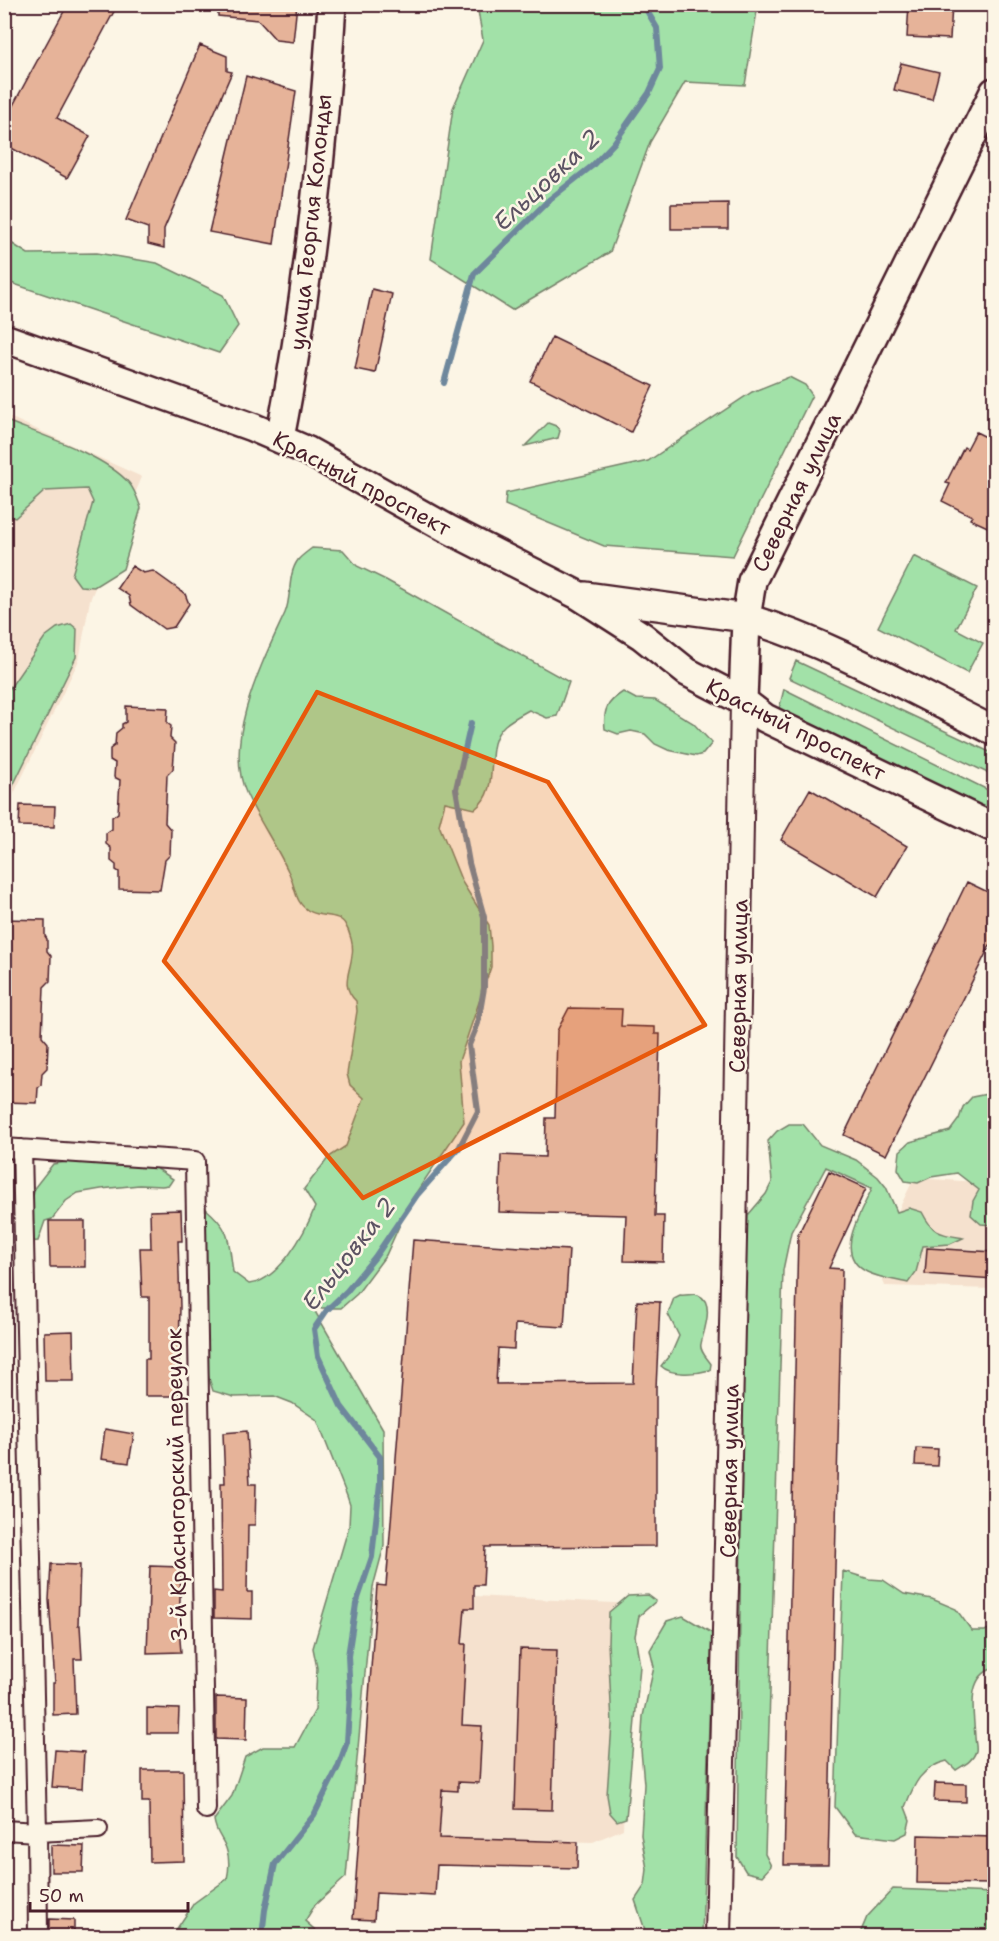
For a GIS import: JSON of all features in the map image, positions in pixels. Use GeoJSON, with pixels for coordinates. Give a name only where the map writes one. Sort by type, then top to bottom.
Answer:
{"type":"FeatureCollection","features":[{"type":"Feature","properties":{"kind":"main road","name":"улица Георгия Колонды"},"geometry":{"type":"LineString","coordinates":[[280,438],[293,369],[313,221],[332,4]]}},
{"type":"Feature","properties":{"kind":"main road","name":"Северная улица"},"geometry":{"type":"LineString","coordinates":[[743,701],[746,618],[752,581],[994,92]]}},
{"type":"Feature","properties":{"kind":"main road","name":"Красный проспект"},"geometry":{"type":"LineString","coordinates":[[4,338],[280,438],[308,451],[448,529],[578,595],[642,636],[687,672],[743,701],[765,718],[994,828]]}},
{"type":"Feature","properties":{"kind":"main road","name":"Красный проспект"},"geometry":{"type":"LineString","coordinates":[[578,595],[746,618],[802,636],[994,731]]}},
{"type":"Feature","properties":{"kind":"street","name":"Северная улица"},"geometry":{"type":"LineString","coordinates":[[718,1936],[734,1239],[743,701]]}},
{"type":"Feature","properties":{"kind":"street","name":"3-й Красногорский переулок"},"geometry":{"type":"LineString","coordinates":[[14,1148],[195,1161],[206,1809]]}},
{"type":"Feature","properties":{"kind":"street"},"geometry":{"type":"LineString","coordinates":[[14,1148],[37,1832],[38,1936]]}},
{"type":"Feature","properties":{"kind":"street"},"geometry":{"type":"LineString","coordinates":[[4,1830],[37,1832],[98,1829]]}},
{"type":"Feature","properties":{"kind":"highlighted area"},"geometry":{"type":"Polygon","coordinates":[[[317,692],[548,782],[705,1025],[363,1198],[164,961],[317,692]]]}},
{"type":"Feature","properties":{"kind":"shaded area"},"geometry":{"type":"Polygon","coordinates":[[[5,415],[142,477],[90,600],[79,660],[5,812],[5,415]]]}},
{"type":"Feature","properties":{"kind":"shaded area"},"geometry":{"type":"Polygon","coordinates":[[[914,1178],[994,1183],[994,1289],[885,1286],[881,1276],[886,1236],[914,1178]]]}},
{"type":"Feature","properties":{"kind":"shaded area"},"geometry":{"type":"Polygon","coordinates":[[[474,1596],[634,1604],[623,1829],[593,1842],[439,1838],[453,1636],[463,1636],[465,1608],[474,1608],[474,1596]]]}},
{"type":"Feature","properties":{"kind":"green space"},"geometry":{"type":"Polygon","coordinates":[[[477,5],[758,5],[745,85],[685,82],[650,142],[610,252],[512,310],[431,259],[453,108],[483,40],[477,5]]]}},
{"type":"Feature","properties":{"kind":"green space"},"geometry":{"type":"Polygon","coordinates":[[[5,239],[28,254],[97,253],[157,263],[223,295],[238,326],[219,353],[5,281],[5,239]]]}},
{"type":"Feature","properties":{"kind":"green space"},"geometry":{"type":"Polygon","coordinates":[[[789,377],[805,385],[812,395],[733,556],[604,546],[505,505],[506,493],[648,461],[752,392],[789,377]]]}},
{"type":"Feature","properties":{"kind":"green space"},"geometry":{"type":"Polygon","coordinates":[[[4,420],[88,454],[104,463],[129,483],[141,508],[123,569],[94,587],[80,586],[72,575],[93,502],[87,489],[45,491],[15,518],[5,515],[4,420]]]}},
{"type":"Feature","properties":{"kind":"green space"},"geometry":{"type":"Polygon","coordinates":[[[548,423],[556,426],[560,431],[558,438],[525,446],[548,423]]]}},
{"type":"Feature","properties":{"kind":"green space"},"geometry":{"type":"Polygon","coordinates":[[[312,548],[343,550],[357,566],[569,682],[557,716],[547,718],[529,710],[505,725],[494,744],[491,778],[484,800],[475,809],[445,802],[439,825],[462,882],[489,925],[491,946],[491,967],[459,1061],[464,1122],[411,1200],[386,1255],[357,1294],[341,1308],[313,1308],[383,1429],[384,1546],[373,1587],[346,1877],[315,1905],[305,1921],[322,1936],[172,1936],[194,1903],[227,1879],[229,1864],[227,1852],[214,1820],[232,1796],[245,1757],[263,1747],[295,1747],[315,1710],[317,1668],[313,1648],[349,1526],[350,1505],[317,1420],[292,1403],[274,1396],[234,1397],[213,1391],[207,1372],[208,1350],[197,1335],[197,1212],[205,1208],[220,1223],[229,1243],[233,1272],[249,1284],[260,1281],[271,1274],[298,1242],[315,1207],[304,1189],[329,1157],[346,1146],[364,1098],[350,1085],[347,1074],[357,1011],[356,1001],[348,990],[347,984],[352,951],[348,931],[341,920],[310,911],[299,901],[290,875],[247,795],[241,774],[239,751],[248,702],[256,678],[285,613],[292,572],[299,558],[312,548]]]}},
{"type":"Feature","properties":{"kind":"green space"},"geometry":{"type":"Polygon","coordinates":[[[914,556],[977,588],[956,629],[983,643],[967,673],[878,627],[914,556]]]}},
{"type":"Feature","properties":{"kind":"green space"},"geometry":{"type":"Polygon","coordinates":[[[71,624],[77,629],[76,657],[5,802],[5,695],[45,637],[57,628],[71,624]]]}},
{"type":"Feature","properties":{"kind":"green space"},"geometry":{"type":"Polygon","coordinates":[[[796,661],[994,754],[994,776],[789,678],[796,661]]]}},
{"type":"Feature","properties":{"kind":"green space"},"geometry":{"type":"Polygon","coordinates":[[[784,689],[994,793],[994,817],[779,709],[784,689]]]}},
{"type":"Feature","properties":{"kind":"green space"},"geometry":{"type":"Polygon","coordinates":[[[623,692],[636,699],[655,700],[693,723],[712,743],[703,754],[696,756],[668,750],[655,744],[645,734],[631,731],[618,734],[605,729],[607,707],[623,692]]]}},
{"type":"Feature","properties":{"kind":"green space"},"geometry":{"type":"Polygon","coordinates":[[[994,1086],[993,1225],[981,1224],[971,1215],[973,1201],[979,1190],[957,1173],[931,1177],[918,1183],[905,1181],[898,1169],[900,1151],[910,1142],[950,1131],[959,1119],[963,1107],[972,1097],[987,1094],[994,1086]]]}},
{"type":"Feature","properties":{"kind":"green space"},"geometry":{"type":"Polygon","coordinates":[[[789,1124],[803,1124],[820,1145],[856,1160],[878,1177],[886,1187],[897,1212],[909,1208],[922,1212],[930,1225],[938,1232],[963,1238],[950,1244],[923,1246],[916,1272],[908,1283],[867,1272],[851,1255],[850,1244],[856,1221],[872,1188],[826,1167],[791,1232],[783,1270],[765,1854],[771,1866],[762,1876],[746,1872],[737,1857],[744,1282],[748,1215],[766,1194],[772,1182],[768,1141],[777,1131],[789,1124]]]}},
{"type":"Feature","properties":{"kind":"green space"},"geometry":{"type":"Polygon","coordinates":[[[102,1157],[156,1168],[173,1179],[169,1185],[139,1185],[78,1193],[66,1201],[52,1219],[45,1221],[38,1241],[29,1242],[28,1221],[35,1187],[53,1164],[102,1157]]]}},
{"type":"Feature","properties":{"kind":"green space"},"geometry":{"type":"Polygon","coordinates":[[[680,1295],[698,1295],[706,1304],[707,1318],[701,1347],[711,1364],[710,1370],[677,1373],[661,1366],[672,1352],[679,1336],[668,1314],[674,1298],[680,1295]]]}},
{"type":"Feature","properties":{"kind":"green space"},"geometry":{"type":"Polygon","coordinates":[[[843,1571],[869,1579],[883,1580],[904,1594],[932,1599],[956,1609],[972,1631],[985,1631],[994,1626],[994,1668],[979,1679],[973,1697],[975,1754],[956,1770],[947,1761],[925,1772],[915,1784],[905,1807],[910,1820],[907,1833],[895,1839],[855,1834],[835,1807],[843,1571]]]}},
{"type":"Feature","properties":{"kind":"green space"},"geometry":{"type":"Polygon","coordinates":[[[648,1595],[656,1601],[639,1616],[635,1636],[640,1666],[626,1818],[617,1821],[610,1813],[607,1795],[612,1724],[608,1643],[609,1612],[628,1596],[648,1595]]]}},
{"type":"Feature","properties":{"kind":"green space"},"geometry":{"type":"Polygon","coordinates":[[[683,1616],[712,1633],[702,1936],[647,1936],[635,1900],[645,1885],[647,1869],[641,1835],[644,1784],[641,1750],[643,1716],[654,1667],[650,1650],[667,1621],[683,1616]]]}},
{"type":"Feature","properties":{"kind":"green space"},"geometry":{"type":"Polygon","coordinates":[[[893,1889],[994,1893],[994,1936],[859,1936],[867,1917],[893,1889]]]}},
{"type":"Feature","properties":{"kind":"building"},"geometry":{"type":"Polygon","coordinates":[[[68,4],[118,4],[57,118],[90,136],[67,178],[4,144],[4,122],[68,4]]]}},
{"type":"Feature","properties":{"kind":"building"},"geometry":{"type":"Polygon","coordinates":[[[218,4],[297,4],[293,42],[276,40],[258,20],[218,16],[218,4]]]}},
{"type":"Feature","properties":{"kind":"building"},"geometry":{"type":"Polygon","coordinates":[[[909,4],[952,4],[950,39],[907,37],[909,4]]]}},
{"type":"Feature","properties":{"kind":"building"},"geometry":{"type":"Polygon","coordinates":[[[200,45],[227,56],[227,71],[232,72],[164,229],[164,248],[148,244],[148,228],[126,220],[200,45]]]}},
{"type":"Feature","properties":{"kind":"building"},"geometry":{"type":"Polygon","coordinates":[[[901,63],[939,72],[932,99],[894,90],[901,63]]]}},
{"type":"Feature","properties":{"kind":"building"},"geometry":{"type":"Polygon","coordinates":[[[246,76],[296,91],[274,244],[209,232],[246,76]]]}},
{"type":"Feature","properties":{"kind":"building"},"geometry":{"type":"Polygon","coordinates":[[[728,203],[728,229],[671,229],[671,204],[728,203]]]}},
{"type":"Feature","properties":{"kind":"building"},"geometry":{"type":"Polygon","coordinates":[[[372,289],[392,294],[375,373],[355,369],[372,289]]]}},
{"type":"Feature","properties":{"kind":"building"},"geometry":{"type":"Polygon","coordinates":[[[552,337],[653,386],[631,432],[530,381],[552,337]]]}},
{"type":"Feature","properties":{"kind":"building"},"geometry":{"type":"Polygon","coordinates":[[[976,432],[994,441],[994,530],[970,519],[972,516],[942,501],[950,484],[946,483],[964,447],[967,449],[976,432]]]}},
{"type":"Feature","properties":{"kind":"building"},"geometry":{"type":"Polygon","coordinates":[[[132,566],[143,573],[153,571],[185,594],[189,604],[174,627],[164,629],[131,605],[129,596],[117,588],[132,566]]]}},
{"type":"Feature","properties":{"kind":"building"},"geometry":{"type":"Polygon","coordinates":[[[126,706],[168,708],[167,723],[171,726],[170,738],[175,743],[173,769],[167,775],[165,823],[171,830],[170,855],[165,860],[160,890],[119,889],[119,872],[111,861],[111,848],[106,844],[106,833],[112,829],[112,817],[118,813],[120,780],[114,777],[115,763],[110,760],[110,749],[115,745],[116,733],[126,722],[126,706]]]}},
{"type":"Feature","properties":{"kind":"building"},"geometry":{"type":"Polygon","coordinates":[[[810,789],[907,846],[877,897],[781,840],[810,789]]]}},
{"type":"Feature","properties":{"kind":"building"},"geometry":{"type":"Polygon","coordinates":[[[20,805],[55,806],[54,827],[19,826],[20,805]]]}},
{"type":"Feature","properties":{"kind":"building"},"geometry":{"type":"Polygon","coordinates":[[[967,882],[994,895],[994,937],[886,1155],[844,1135],[967,882]]]}},
{"type":"Feature","properties":{"kind":"building"},"geometry":{"type":"Polygon","coordinates":[[[4,919],[45,920],[47,951],[51,956],[50,981],[44,987],[42,1036],[48,1043],[47,1068],[42,1073],[37,1103],[4,1102],[4,919]]]}},
{"type":"Feature","properties":{"kind":"building"},"geometry":{"type":"Polygon","coordinates":[[[569,1008],[622,1009],[621,1026],[655,1027],[655,1034],[660,1034],[655,1216],[664,1216],[663,1262],[624,1261],[626,1215],[499,1212],[501,1155],[545,1157],[546,1118],[555,1118],[557,1031],[569,1008]]]}},
{"type":"Feature","properties":{"kind":"building"},"geometry":{"type":"Polygon","coordinates":[[[829,1171],[866,1188],[829,1268],[842,1269],[828,1865],[784,1865],[798,1235],[829,1171]]]}},
{"type":"Feature","properties":{"kind":"building"},"geometry":{"type":"Polygon","coordinates":[[[181,1210],[182,1241],[178,1241],[180,1307],[178,1396],[145,1396],[145,1359],[149,1359],[149,1297],[142,1297],[140,1248],[151,1248],[150,1211],[181,1210]]]}},
{"type":"Feature","properties":{"kind":"building"},"geometry":{"type":"Polygon","coordinates":[[[49,1221],[85,1221],[85,1267],[50,1267],[49,1221]]]}},
{"type":"Feature","properties":{"kind":"building"},"geometry":{"type":"Polygon","coordinates":[[[413,1240],[569,1250],[564,1327],[515,1324],[514,1349],[498,1348],[496,1384],[633,1383],[637,1301],[660,1302],[656,1388],[656,1546],[485,1547],[483,1585],[474,1585],[474,1608],[465,1608],[462,1644],[466,1644],[462,1725],[482,1726],[479,1783],[458,1782],[458,1791],[442,1790],[439,1838],[578,1842],[577,1868],[437,1865],[435,1896],[376,1893],[374,1920],[353,1919],[377,1585],[386,1586],[413,1240]]]}},
{"type":"Feature","properties":{"kind":"building"},"geometry":{"type":"Polygon","coordinates":[[[927,1248],[994,1252],[994,1279],[925,1274],[927,1248]]]}},
{"type":"Feature","properties":{"kind":"building"},"geometry":{"type":"Polygon","coordinates":[[[73,1331],[74,1381],[45,1381],[44,1332],[73,1331]]]}},
{"type":"Feature","properties":{"kind":"building"},"geometry":{"type":"Polygon","coordinates":[[[105,1429],[134,1434],[129,1463],[101,1459],[105,1429]]]}},
{"type":"Feature","properties":{"kind":"building"},"geometry":{"type":"Polygon","coordinates":[[[247,1431],[250,1484],[256,1484],[255,1525],[248,1525],[247,1592],[252,1592],[252,1619],[214,1618],[214,1591],[222,1592],[221,1483],[225,1483],[223,1433],[247,1431]]]}},
{"type":"Feature","properties":{"kind":"building"},"geometry":{"type":"Polygon","coordinates":[[[916,1448],[938,1449],[937,1466],[915,1465],[916,1448]]]}},
{"type":"Feature","properties":{"kind":"building"},"geometry":{"type":"Polygon","coordinates":[[[51,1564],[80,1565],[78,1625],[80,1625],[82,1659],[74,1659],[76,1714],[53,1715],[53,1683],[55,1683],[49,1600],[51,1564]]]}},
{"type":"Feature","properties":{"kind":"building"},"geometry":{"type":"Polygon","coordinates":[[[150,1566],[181,1567],[179,1628],[181,1652],[147,1653],[150,1566]]]}},
{"type":"Feature","properties":{"kind":"building"},"geometry":{"type":"Polygon","coordinates":[[[520,1649],[557,1650],[552,1810],[515,1809],[520,1649]]]}},
{"type":"Feature","properties":{"kind":"building"},"geometry":{"type":"Polygon","coordinates":[[[216,1697],[247,1698],[246,1740],[216,1739],[216,1697]]]}},
{"type":"Feature","properties":{"kind":"building"},"geometry":{"type":"Polygon","coordinates":[[[147,1708],[179,1709],[178,1733],[147,1733],[147,1708]]]}},
{"type":"Feature","properties":{"kind":"building"},"geometry":{"type":"Polygon","coordinates":[[[55,1750],[84,1752],[82,1789],[52,1787],[55,1750]]]}},
{"type":"Feature","properties":{"kind":"building"},"geometry":{"type":"Polygon","coordinates":[[[142,1770],[183,1770],[184,1861],[150,1862],[149,1802],[142,1802],[142,1770]]]}},
{"type":"Feature","properties":{"kind":"building"},"geometry":{"type":"Polygon","coordinates":[[[935,1783],[966,1784],[966,1802],[934,1801],[935,1783]]]}},
{"type":"Feature","properties":{"kind":"building"},"geometry":{"type":"Polygon","coordinates":[[[918,1835],[994,1837],[994,1884],[917,1883],[918,1835]]]}},
{"type":"Feature","properties":{"kind":"building"},"geometry":{"type":"Polygon","coordinates":[[[51,1845],[84,1846],[83,1872],[51,1872],[51,1845]]]}},
{"type":"Feature","properties":{"kind":"building"},"geometry":{"type":"Polygon","coordinates":[[[49,1919],[74,1920],[74,1936],[49,1936],[49,1919]]]}},
{"type":"Feature","properties":{"kind":"waterway","name":"Ельцовка 2"},"geometry":{"type":"LineString","coordinates":[[444,383],[474,274],[550,199],[592,166],[614,143],[649,93],[660,69],[657,28],[643,4]]}},
{"type":"Feature","properties":{"kind":"waterway","name":"Ельцовка 2"},"geometry":{"type":"LineString","coordinates":[[262,1936],[275,1864],[314,1815],[338,1767],[347,1742],[350,1694],[348,1656],[356,1604],[372,1557],[380,1484],[380,1457],[341,1406],[318,1356],[314,1329],[327,1310],[347,1291],[375,1257],[417,1195],[459,1148],[478,1111],[469,1045],[478,1023],[484,988],[484,917],[469,863],[456,789],[471,723]]}}]}
